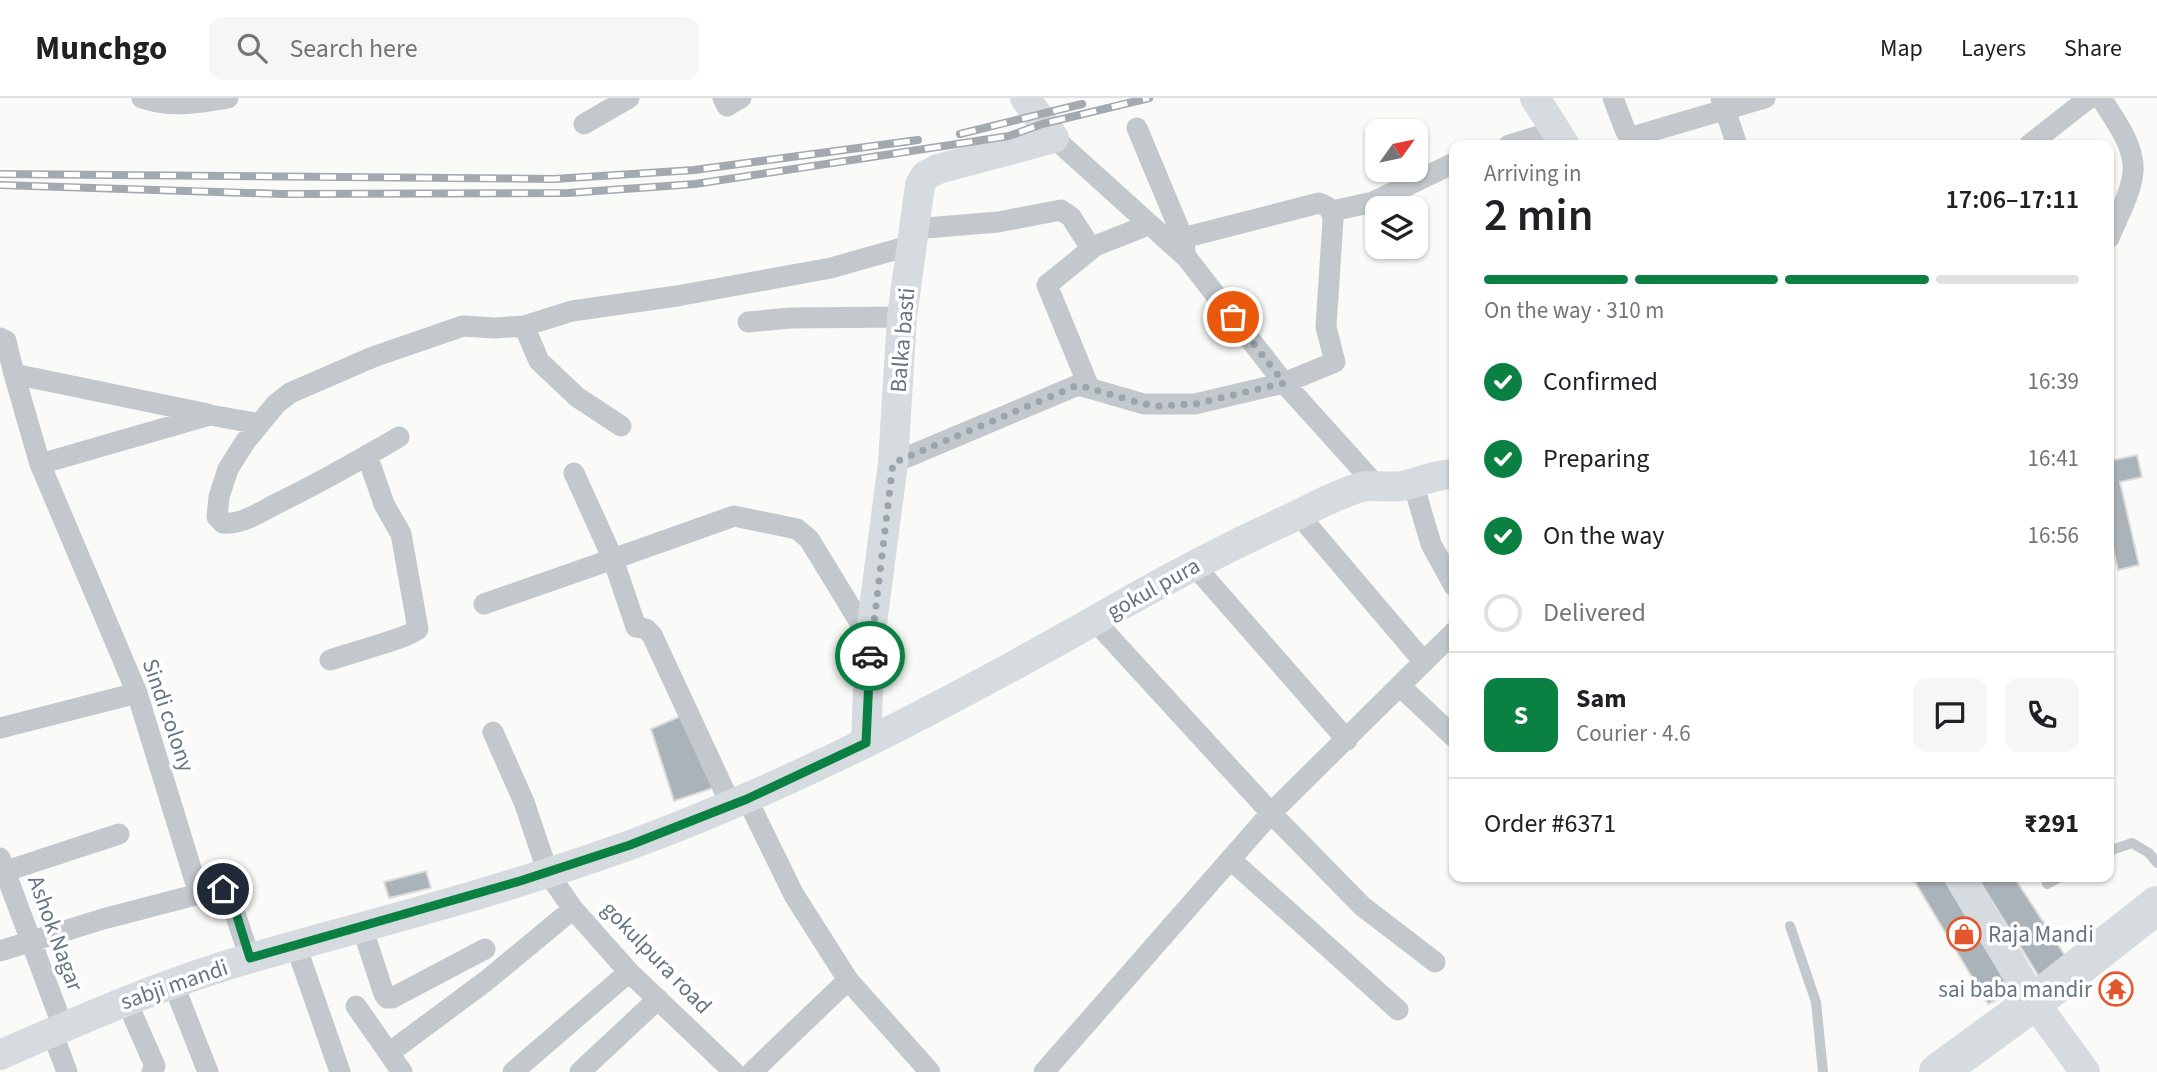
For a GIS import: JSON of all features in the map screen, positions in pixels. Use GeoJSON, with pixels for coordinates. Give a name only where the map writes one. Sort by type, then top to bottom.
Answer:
{"type":"FeatureCollection","features":[{"type":"Feature","properties":{"kind":"highway"},"geometry":{"type":"LineString","coordinates":[[1978,1072],[2157,905]]}},
{"type":"Feature","properties":{"kind":"highway"},"geometry":{"type":"LineString","coordinates":[[1938,1072],[2042,1013],[2157,937]]}},
{"type":"Feature","properties":{"kind":"street"},"geometry":{"type":"LineString","coordinates":[[142,98],[160,104],[187,105],[227,98]]}},
{"type":"Feature","properties":{"kind":"street"},"geometry":{"type":"LineString","coordinates":[[583,124],[629,98]]}},
{"type":"Feature","properties":{"kind":"street"},"geometry":{"type":"LineString","coordinates":[[723,98],[727,106],[741,98]]}},
{"type":"Feature","properties":{"kind":"street"},"geometry":{"type":"LineString","coordinates":[[1025,98],[1054,138],[1148,225],[1185,248]]}},
{"type":"Feature","properties":{"kind":"street"},"geometry":{"type":"LineString","coordinates":[[1535,98],[1561,138]]}},
{"type":"Feature","properties":{"kind":"street"},"geometry":{"type":"LineString","coordinates":[[1613,98],[1626,132],[1635,136],[1722,104],[1765,98]]}},
{"type":"Feature","properties":{"kind":"street"},"geometry":{"type":"LineString","coordinates":[[2035,140],[2089,98]]}},
{"type":"Feature","properties":{"kind":"street"},"geometry":{"type":"LineString","coordinates":[[2101,98],[2129,146],[2133,169],[2131,183],[2114,226]]}},
{"type":"Feature","properties":{"kind":"street"},"geometry":{"type":"LineString","coordinates":[[1722,104],[1735,140]]}},
{"type":"Feature","properties":{"kind":"street"},"geometry":{"type":"LineString","coordinates":[[1137,128],[1185,248],[1284,383],[1376,485]]}},
{"type":"Feature","properties":{"kind":"street","name":"Balka basti"},"geometry":{"type":"LineString","coordinates":[[866,743],[870,639],[893,463],[902,317],[920,185],[925,176],[938,169],[1054,138]]}},
{"type":"Feature","properties":{"kind":"street"},"geometry":{"type":"LineString","coordinates":[[1332,211],[1373,202],[1449,165]]}},
{"type":"Feature","properties":{"kind":"street"},"geometry":{"type":"LineString","coordinates":[[893,463],[1073,386],[1089,387],[1144,404],[1195,404],[1284,383],[1335,362],[1326,327],[1332,211],[1326,205],[1320,203],[1185,248]]}},
{"type":"Feature","properties":{"kind":"street"},"geometry":{"type":"LineString","coordinates":[[399,437],[264,511],[236,523],[223,523],[217,517],[223,480],[260,424],[276,404],[290,393],[373,357],[463,326],[524,326],[572,311],[677,296],[831,268],[913,237],[1061,210],[1071,217],[1091,248]]}},
{"type":"Feature","properties":{"kind":"street"},"geometry":{"type":"LineString","coordinates":[[1089,387],[1047,285],[1091,248],[1148,225]]}},
{"type":"Feature","properties":{"kind":"street"},"geometry":{"type":"LineString","coordinates":[[748,322],[790,318],[902,317]]}},
{"type":"Feature","properties":{"kind":"street"},"geometry":{"type":"LineString","coordinates":[[524,326],[539,360],[577,397],[621,426]]}},
{"type":"Feature","properties":{"kind":"street"},"geometry":{"type":"LineString","coordinates":[[0,338],[6,341],[14,374],[260,424]]}},
{"type":"Feature","properties":{"kind":"street","name":"Sindi colony"},"geometry":{"type":"LineString","coordinates":[[14,374],[40,464],[137,693],[199,894]]}},
{"type":"Feature","properties":{"kind":"street"},"geometry":{"type":"LineString","coordinates":[[40,464],[224,417]]}},
{"type":"Feature","properties":{"kind":"street"},"geometry":{"type":"LineString","coordinates":[[330,660],[363,648],[411,636],[418,629],[401,534],[384,504],[367,455]]}},
{"type":"Feature","properties":{"kind":"street"},"geometry":{"type":"LineString","coordinates":[[574,473],[613,559],[636,626],[646,629],[652,635],[739,802],[794,895],[848,980],[930,1072]]}},
{"type":"Feature","properties":{"kind":"street"},"geometry":{"type":"LineString","coordinates":[[1440,474],[1431,544],[1449,577]]}},
{"type":"Feature","properties":{"kind":"street","name":"gokul pura"},"geometry":{"type":"LineString","coordinates":[[866,743],[947,702],[1193,564],[1298,514],[1350,491],[1376,485],[1391,486],[1440,474]]}},
{"type":"Feature","properties":{"kind":"street"},"geometry":{"type":"LineString","coordinates":[[1298,514],[1424,662]]}},
{"type":"Feature","properties":{"kind":"street"},"geometry":{"type":"LineString","coordinates":[[484,604],[734,516],[797,529],[809,539],[870,639]]}},
{"type":"Feature","properties":{"kind":"street"},"geometry":{"type":"LineString","coordinates":[[1193,564],[1347,740]]}},
{"type":"Feature","properties":{"kind":"street"},"geometry":{"type":"LineString","coordinates":[[1094,620],[1271,813],[1362,906],[1435,962]]}},
{"type":"Feature","properties":{"kind":"street"},"geometry":{"type":"LineString","coordinates":[[1044,1072],[1271,813],[1449,637]]}},
{"type":"Feature","properties":{"kind":"street"},"geometry":{"type":"LineString","coordinates":[[1400,686],[1449,730]]}},
{"type":"Feature","properties":{"kind":"street"},"geometry":{"type":"LineString","coordinates":[[0,728],[137,693]]}},
{"type":"Feature","properties":{"kind":"street","name":"gokulpura road"},"geometry":{"type":"LineString","coordinates":[[493,732],[524,802],[548,873],[573,909],[629,972],[734,1072]]}},
{"type":"Feature","properties":{"kind":"street","name":"sabji mandi"},"geometry":{"type":"LineString","coordinates":[[0,1055],[126,1000],[173,983],[250,958],[548,873],[630,845],[739,802],[866,743]]}},
{"type":"Feature","properties":{"kind":"street"},"geometry":{"type":"LineString","coordinates":[[2,868],[119,834]]}},
{"type":"Feature","properties":{"kind":"street"},"geometry":{"type":"LineString","coordinates":[[1230,859],[1398,1010]]}},
{"type":"Feature","properties":{"kind":"street","name":"Ashok Nagar"},"geometry":{"type":"LineString","coordinates":[[2,868],[31,942],[67,1072]]}},
{"type":"Feature","properties":{"kind":"street"},"geometry":{"type":"LineString","coordinates":[[1962,882],[2042,1013],[2085,1072]]}},
{"type":"Feature","properties":{"kind":"street"},"geometry":{"type":"LineString","coordinates":[[0,951],[103,919],[223,889],[227,890],[250,958]]}},
{"type":"Feature","properties":{"kind":"street"},"geometry":{"type":"LineString","coordinates":[[389,1053],[486,981],[573,909]]}},
{"type":"Feature","properties":{"kind":"street"},"geometry":{"type":"LineString","coordinates":[[362,927],[387,998],[392,998],[485,949]]}},
{"type":"Feature","properties":{"kind":"street"},"geometry":{"type":"LineString","coordinates":[[296,946],[340,1072]]}},
{"type":"Feature","properties":{"kind":"street"},"geometry":{"type":"LineString","coordinates":[[513,1072],[629,972]]}},
{"type":"Feature","properties":{"kind":"street"},"geometry":{"type":"LineString","coordinates":[[752,1072],[848,980]]}},
{"type":"Feature","properties":{"kind":"street"},"geometry":{"type":"LineString","coordinates":[[173,983],[208,1072]]}},
{"type":"Feature","properties":{"kind":"street"},"geometry":{"type":"LineString","coordinates":[[580,1072],[658,999]]}},
{"type":"Feature","properties":{"kind":"street"},"geometry":{"type":"LineString","coordinates":[[126,1000],[155,1066],[152,1072]]}},
{"type":"Feature","properties":{"kind":"street"},"geometry":{"type":"LineString","coordinates":[[356,1006],[402,1072]]}},
{"type":"Feature","properties":{"kind":"lane"},"geometry":{"type":"LineString","coordinates":[[2114,849],[2132,843],[2149,853],[2157,863]]}},
{"type":"Feature","properties":{"kind":"lane"},"geometry":{"type":"LineString","coordinates":[[2047,884],[2051,882]]}},
{"type":"Feature","properties":{"kind":"lane"},"geometry":{"type":"LineString","coordinates":[[1790,926],[1816,1002],[1823,1072]]}},
{"type":"Feature","properties":{"kind":"building"},"geometry":{"type":"Polygon","coordinates":[[[2137,455],[2142,477],[2120,482],[2139,565],[2118,570],[2114,553],[2114,460],[2137,455]]]}},
{"type":"Feature","properties":{"kind":"building"},"geometry":{"type":"Polygon","coordinates":[[[681,716],[716,787],[674,801],[651,729],[681,716]]]}},
{"type":"Feature","properties":{"kind":"building"},"geometry":{"type":"Polygon","coordinates":[[[426,871],[431,888],[389,898],[384,882],[426,871]]]}},
{"type":"Feature","properties":{"kind":"building","name":"Raja Mandi"},"geometry":{"type":"Polygon","coordinates":[[[1915,882],[1949,882],[2017,992],[1988,1004],[1915,882]]]}},
{"type":"Feature","properties":{"kind":"building","name":"Raja Mandi"},"geometry":{"type":"Polygon","coordinates":[[[1980,882],[2017,882],[2066,957],[2041,980],[1980,882]]]}},
{"type":"Feature","properties":{"kind":"railway"},"geometry":{"type":"LineString","coordinates":[[0,185],[283,194],[568,193],[695,184],[1009,136],[1042,124],[1149,98]]}},
{"type":"Feature","properties":{"kind":"railway"},"geometry":{"type":"LineString","coordinates":[[960,134],[1082,104]]}},
{"type":"Feature","properties":{"kind":"railway"},"geometry":{"type":"LineString","coordinates":[[0,174],[554,179],[694,170],[918,140]]}},
{"type":"Feature","properties":{"kind":"way so far"},"geometry":{"type":"LineString","coordinates":[[870,656],[893,463],[1073,386],[1089,387],[1159,406],[1195,404],[1284,383],[1233,317]]}},
{"type":"Feature","properties":{"kind":"place","name":"Raja Mandi"},"geometry":{"type":"Point","coordinates":[1964,934]}},
{"type":"Feature","properties":{"kind":"place","name":"sai baba mandir"},"geometry":{"type":"Point","coordinates":[2116,989]}},
{"type":"Feature","properties":{"kind":"route"},"geometry":{"type":"LineString","coordinates":[[223,889],[230,894],[250,958],[548,873],[630,845],[747,799],[866,743],[870,656]]}}]}
